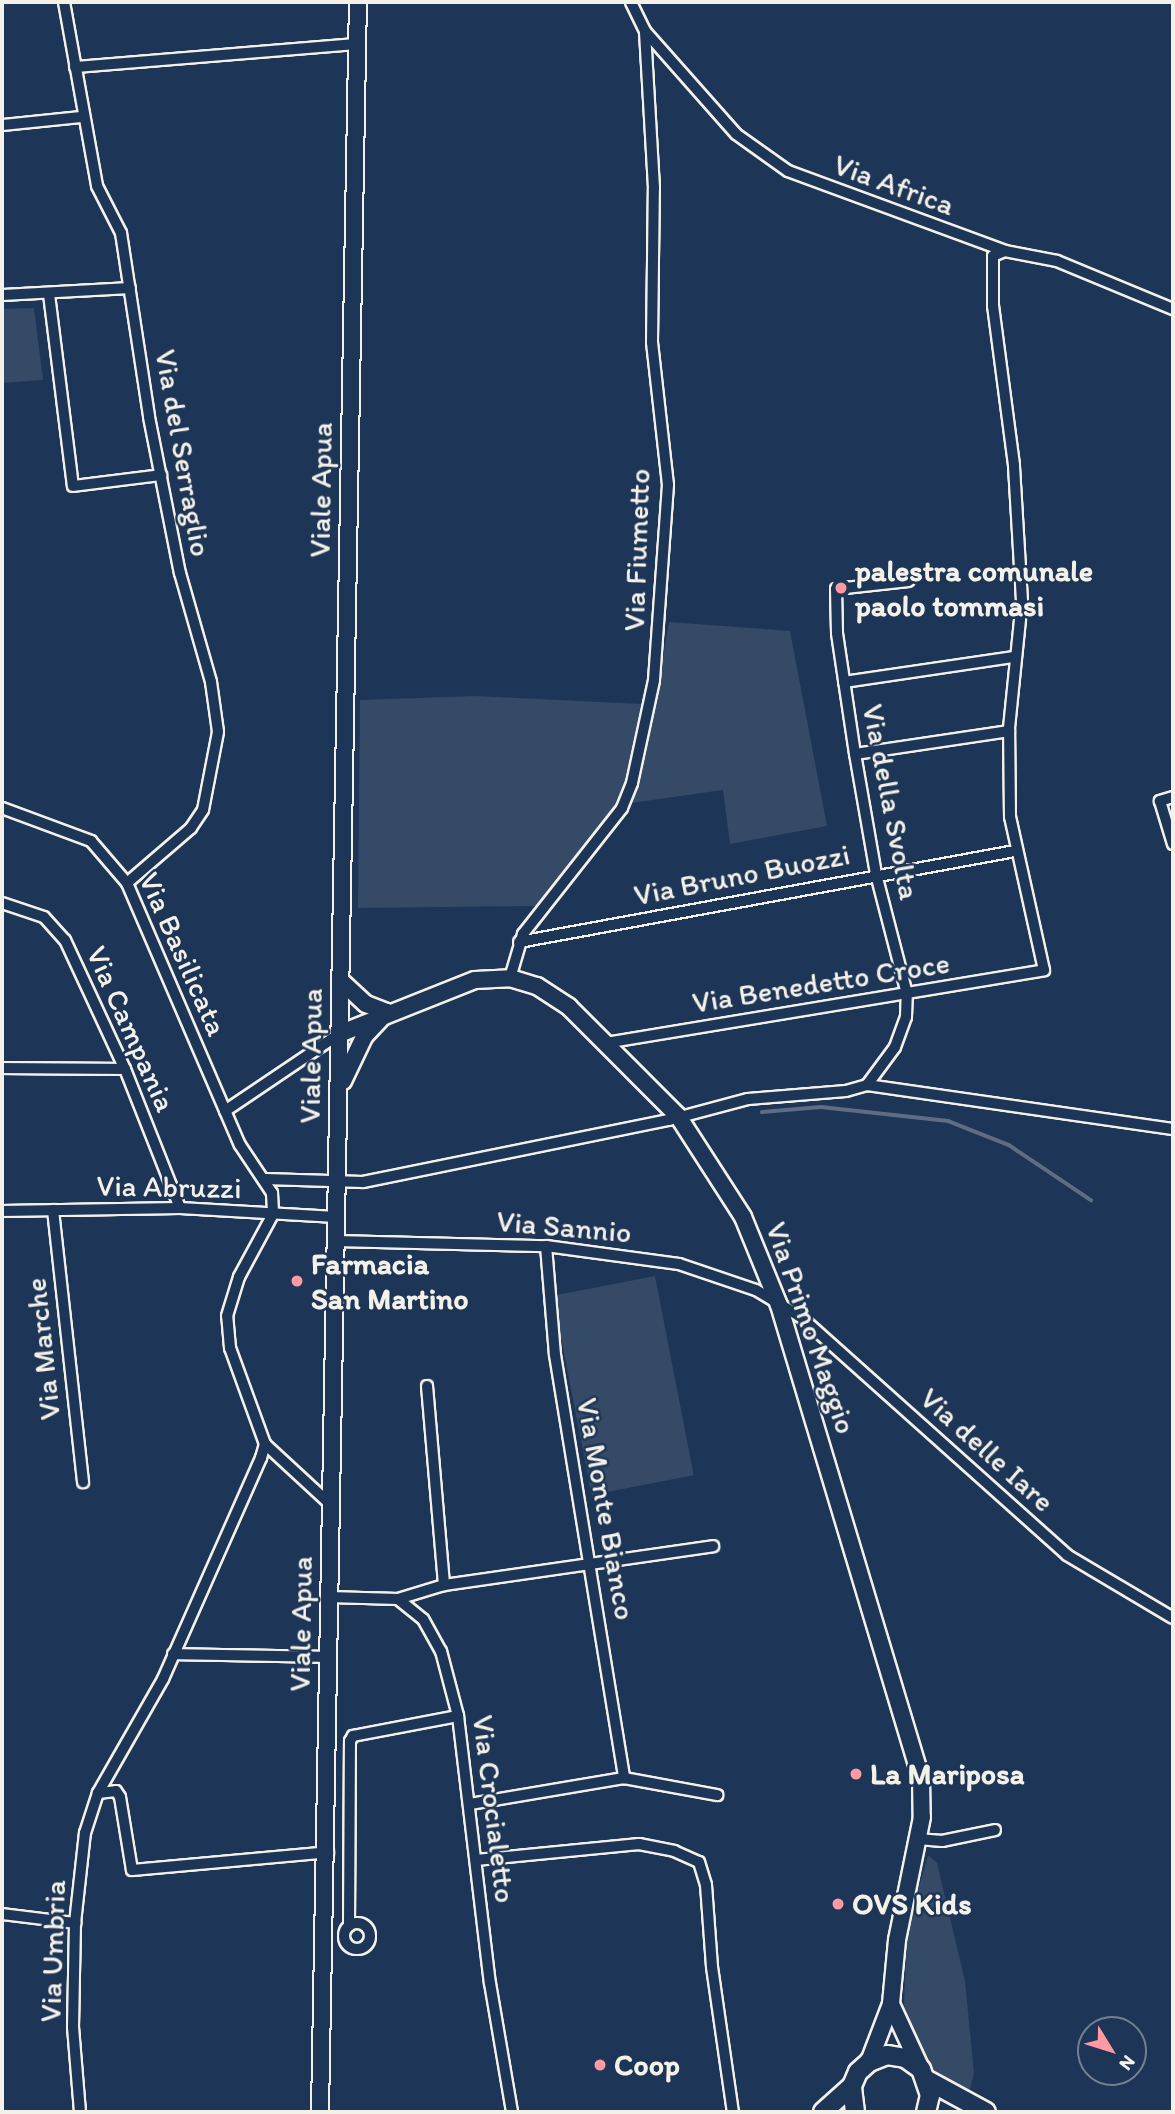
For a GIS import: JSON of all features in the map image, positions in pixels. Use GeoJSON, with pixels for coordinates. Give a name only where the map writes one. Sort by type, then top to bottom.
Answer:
{"type":"FeatureCollection","features":[{"type":"Feature","properties":{"kind":"main road"},"geometry":{"type":"LineString","coordinates":[[823,2112],[852,2086],[869,2062],[887,2056],[905,2058],[924,2075],[986,2112]]}},
{"type":"Feature","properties":{"kind":"main road"},"geometry":{"type":"LineString","coordinates":[[924,2075],[930,2095],[926,2112]]}},
{"type":"Feature","properties":{"kind":"main road"},"geometry":{"type":"LineString","coordinates":[[852,2086],[855,2112]]}},
{"type":"Feature","properties":{"kind":"street","name":"Via del Serraglio"},"geometry":{"type":"LineString","coordinates":[[64,2],[81,117],[97,186],[121,233],[160,475],[180,573],[211,682],[217,743],[203,810],[191,828],[127,883]]}},
{"type":"Feature","properties":{"kind":"street","name":"Viale Apua"},"geometry":{"type":"LineString","coordinates":[[320,2112],[328,1852],[327,1657],[358,2]]}},
{"type":"Feature","properties":{"kind":"street","name":"Via Fiumetto"},"geometry":{"type":"LineString","coordinates":[[510,978],[519,942],[622,808],[632,783],[654,680],[668,485],[652,342],[654,188],[645,31],[631,2]]}},
{"type":"Feature","properties":{"kind":"street","name":"Via Africa"},"geometry":{"type":"LineString","coordinates":[[645,31],[736,134],[769,160],[876,207],[1004,251],[1057,261],[1173,309]]}},
{"type":"Feature","properties":{"kind":"street"},"geometry":{"type":"LineString","coordinates":[[75,67],[357,44]]}},
{"type":"Feature","properties":{"kind":"street"},"geometry":{"type":"LineString","coordinates":[[2,125],[81,117]]}},
{"type":"Feature","properties":{"kind":"street"},"geometry":{"type":"LineString","coordinates":[[1004,251],[995,251],[992,263],[996,338],[1020,538],[1022,601],[1014,657],[1009,731],[1015,851]]}},
{"type":"Feature","properties":{"kind":"street"},"geometry":{"type":"LineString","coordinates":[[2,295],[130,288]]}},
{"type":"Feature","properties":{"kind":"street"},"geometry":{"type":"LineString","coordinates":[[49,294],[73,486],[160,475]]}},
{"type":"Feature","properties":{"kind":"street","name":"Via della Svolta"},"geometry":{"type":"LineString","coordinates":[[867,1085],[895,1047],[906,1017],[907,994],[876,874],[844,682],[836,589],[909,581]]}},
{"type":"Feature","properties":{"kind":"street"},"geometry":{"type":"LineString","coordinates":[[844,682],[1014,657]]}},
{"type":"Feature","properties":{"kind":"street"},"geometry":{"type":"LineString","coordinates":[[855,754],[1009,731]]}},
{"type":"Feature","properties":{"kind":"street"},"geometry":{"type":"LineString","coordinates":[[1173,797],[1160,801],[1173,845]]}},
{"type":"Feature","properties":{"kind":"street","name":"Via Basilicata"},"geometry":{"type":"LineString","coordinates":[[2,808],[91,841],[127,883],[240,1145],[272,1193],[273,1214]]}},
{"type":"Feature","properties":{"kind":"street","name":"Via Bruno Buozzi"},"geometry":{"type":"LineString","coordinates":[[519,942],[876,874],[1015,851]]}},
{"type":"Feature","properties":{"kind":"street","name":"Via Benedetto Croce"},"geometry":{"type":"LineString","coordinates":[[605,1043],[1044,970],[1015,851]]}},
{"type":"Feature","properties":{"kind":"street","name":"Via Campania"},"geometry":{"type":"LineString","coordinates":[[2,903],[44,917],[65,940],[125,1069],[180,1208]]}},
{"type":"Feature","properties":{"kind":"street","name":"Via Primo Maggio"},"geometry":{"type":"LineString","coordinates":[[339,1034],[387,1012],[475,980],[510,978],[555,995],[678,1116],[743,1217],[779,1305],[913,1746],[923,1797],[918,1839],[897,1940],[891,2004],[880,2042],[869,2062]]}},
{"type":"Feature","properties":{"kind":"street"},"geometry":{"type":"LineString","coordinates":[[338,1093],[364,1037],[387,1012],[366,1004],[340,980]]}},
{"type":"Feature","properties":{"kind":"street"},"geometry":{"type":"LineString","coordinates":[[225,1111],[339,1034]]}},
{"type":"Feature","properties":{"kind":"street"},"geometry":{"type":"LineString","coordinates":[[2,1068],[125,1069]]}},
{"type":"Feature","properties":{"kind":"street"},"geometry":{"type":"LineString","coordinates":[[265,1179],[336,1184],[678,1116],[748,1099],[846,1091],[867,1085],[1173,1129]]}},
{"type":"Feature","properties":{"kind":"street","name":"Via Abruzzi"},"geometry":{"type":"LineString","coordinates":[[2,1211],[180,1208],[336,1217]]}},
{"type":"Feature","properties":{"kind":"street","name":"Via Marche"},"geometry":{"type":"LineString","coordinates":[[53,1210],[83,1482]]}},
{"type":"Feature","properties":{"kind":"street"},"geometry":{"type":"LineString","coordinates":[[273,1214],[239,1277],[227,1316],[230,1348],[265,1444],[330,1504]]}},
{"type":"Feature","properties":{"kind":"street","name":"Via Sannio"},"geometry":{"type":"LineString","coordinates":[[336,1241],[546,1247],[694,1267],[756,1290],[779,1305]]}},
{"type":"Feature","properties":{"kind":"street","name":"Via Monte Bianco"},"geometry":{"type":"LineString","coordinates":[[546,1247],[555,1355],[592,1566],[624,1778]]}},
{"type":"Feature","properties":{"kind":"street","name":"Via delle Iare"},"geometry":{"type":"LineString","coordinates":[[779,1305],[801,1317],[1067,1555],[1173,1618]]}},
{"type":"Feature","properties":{"kind":"street"},"geometry":{"type":"LineString","coordinates":[[427,1386],[444,1585]]}},
{"type":"Feature","properties":{"kind":"street","name":"Via Umbria"},"geometry":{"type":"LineString","coordinates":[[80,2112],[73,2027],[75,1923],[85,1833],[98,1793],[143,1719],[253,1480],[265,1444]]}},
{"type":"Feature","properties":{"kind":"street"},"geometry":{"type":"LineString","coordinates":[[328,1597],[398,1599],[444,1585],[592,1566],[713,1546]]}},
{"type":"Feature","properties":{"kind":"street","name":"Via Crocialetto"},"geometry":{"type":"LineString","coordinates":[[398,1599],[424,1619],[441,1651],[458,1716],[490,1983],[512,2112]]}},
{"type":"Feature","properties":{"kind":"street"},"geometry":{"type":"LineString","coordinates":[[173,1654],[327,1657]]}},
{"type":"Feature","properties":{"kind":"street"},"geometry":{"type":"LineString","coordinates":[[349,1926],[349,1741],[353,1736],[458,1716]]}},
{"type":"Feature","properties":{"kind":"street"},"geometry":{"type":"LineString","coordinates":[[470,1804],[624,1778],[718,1795]]}},
{"type":"Feature","properties":{"kind":"street"},"geometry":{"type":"LineString","coordinates":[[98,1793],[117,1791],[120,1797],[132,1870],[328,1852]]}},
{"type":"Feature","properties":{"kind":"street"},"geometry":{"type":"LineString","coordinates":[[918,1839],[943,1841],[995,1830]]}},
{"type":"Feature","properties":{"kind":"street"},"geometry":{"type":"LineString","coordinates":[[476,1860],[639,1843],[674,1851],[699,1863],[706,1885],[733,2112]]}},
{"type":"Feature","properties":{"kind":"street"},"geometry":{"type":"LineString","coordinates":[[2,1914],[75,1923]]}},
{"type":"Feature","properties":{"kind":"street","name":"Via Primo Maggio"},"geometry":{"type":"LineString","coordinates":[[891,2004],[924,2075]]}},
{"type":"Feature","properties":{"kind":"shaded area"},"geometry":{"type":"Polygon","coordinates":[[[34,308],[43,380],[2,383],[2,309],[34,308]]]}},
{"type":"Feature","properties":{"kind":"shaded area"},"geometry":{"type":"Polygon","coordinates":[[[669,622],[790,631],[827,826],[730,844],[723,790],[631,803],[646,755],[669,622]]]}},
{"type":"Feature","properties":{"kind":"shaded area"},"geometry":{"type":"Polygon","coordinates":[[[475,696],[641,704],[628,776],[618,803],[539,906],[358,908],[360,700],[475,696]]]}},
{"type":"Feature","properties":{"kind":"shaded area"},"geometry":{"type":"Polygon","coordinates":[[[655,1276],[694,1475],[592,1495],[553,1296],[655,1276]]]}},
{"type":"Feature","properties":{"kind":"shaded area"},"geometry":{"type":"Polygon","coordinates":[[[928,1855],[937,1863],[965,1981],[974,2073],[968,2097],[937,2073],[918,2050],[904,2004],[907,1930],[928,1855]]]}},
{"type":"Feature","properties":{"kind":"waterway"},"geometry":{"type":"LineString","coordinates":[[762,1112],[821,1107],[948,1121],[1009,1145],[1091,1200]]}},
{"type":"Feature","properties":{"kind":"place","name":"palestra comunale paolo tommasi"},"geometry":{"type":"Point","coordinates":[841,588]}},
{"type":"Feature","properties":{"kind":"place","name":"Farmacia San Martino"},"geometry":{"type":"Point","coordinates":[297,1281]}},
{"type":"Feature","properties":{"kind":"place","name":"La Mariposa"},"geometry":{"type":"Point","coordinates":[856,1774]}},
{"type":"Feature","properties":{"kind":"place","name":"OVS Kids"},"geometry":{"type":"Point","coordinates":[838,1904]}},
{"type":"Feature","properties":{"kind":"place","name":"Coop"},"geometry":{"type":"Point","coordinates":[600,2065]}}]}
